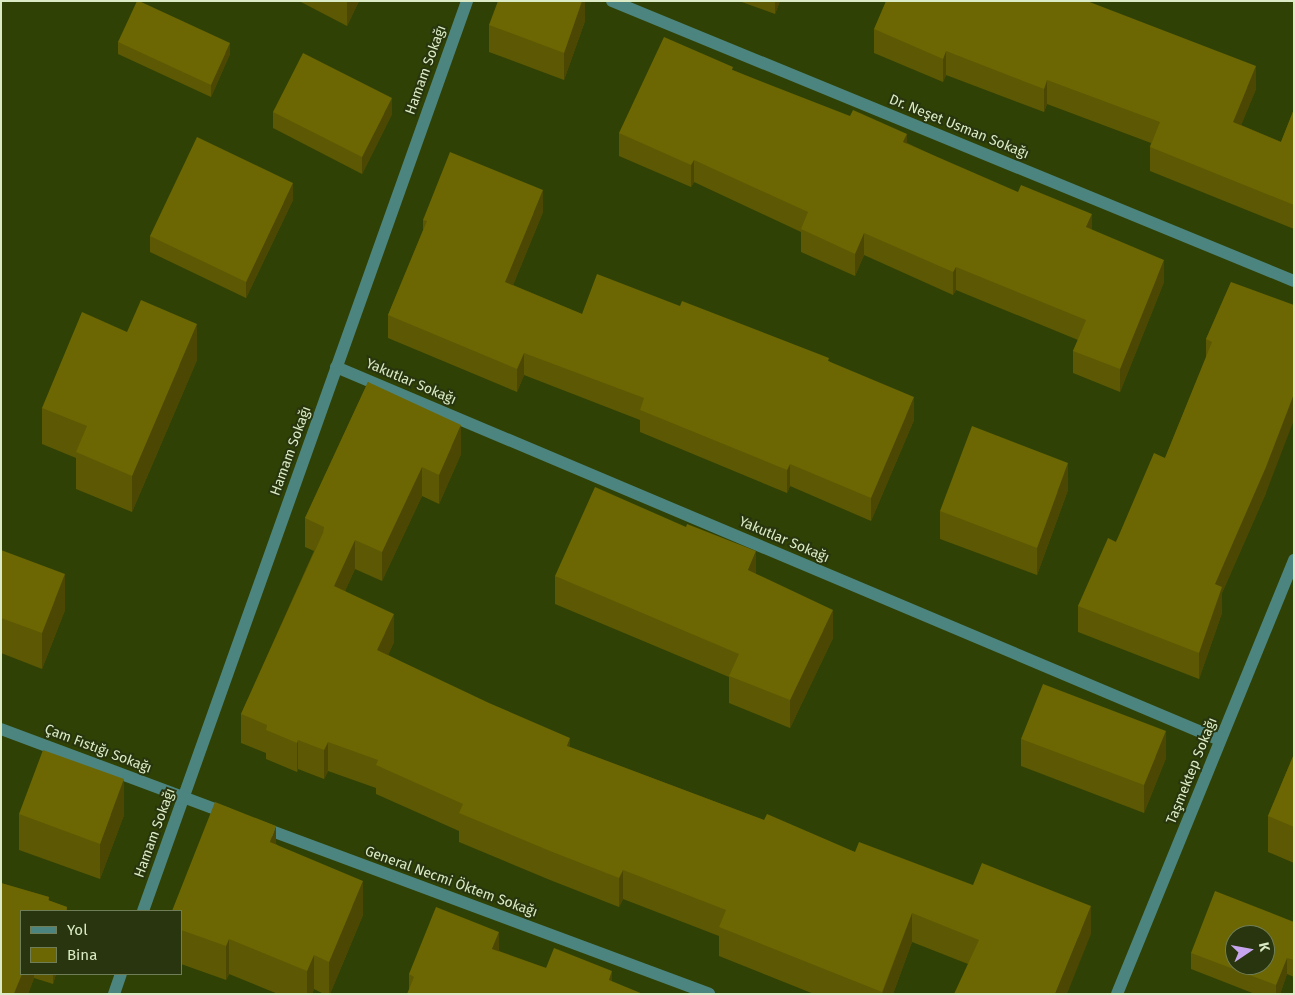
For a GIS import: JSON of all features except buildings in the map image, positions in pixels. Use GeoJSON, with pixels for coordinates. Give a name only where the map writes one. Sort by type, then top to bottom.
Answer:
{"type":"FeatureCollection","features":[{"type":"Feature","properties":{"kind":"street","name":"Hamam Sokağı"},"geometry":{"type":"LineString","coordinates":[[143,910],[467,1]]}},
{"type":"Feature","properties":{"kind":"street","name":"Dr. Neşet Usman Sokağı"},"geometry":{"type":"LineString","coordinates":[[612,1],[1294,281]]}},
{"type":"Feature","properties":{"kind":"street","name":"Yakutlar Sokağı"},"geometry":{"type":"LineString","coordinates":[[336,367],[1220,740]]}},
{"type":"Feature","properties":{"kind":"street","name":"Taşmektep Sokağı"},"geometry":{"type":"LineString","coordinates":[[1117,994],[1294,560]]}},
{"type":"Feature","properties":{"kind":"street","name":"Çam Fıstığı Sokağı"},"geometry":{"type":"LineString","coordinates":[[1,729],[184,798]]}},
{"type":"Feature","properties":{"kind":"street","name":"General Necmi Öktem Sokağı"},"geometry":{"type":"LineString","coordinates":[[184,798],[709,994]]}},
{"type":"Feature","properties":{"kind":"street"},"geometry":{"type":"LineString","coordinates":[[114,994],[121,975]]}}]}
